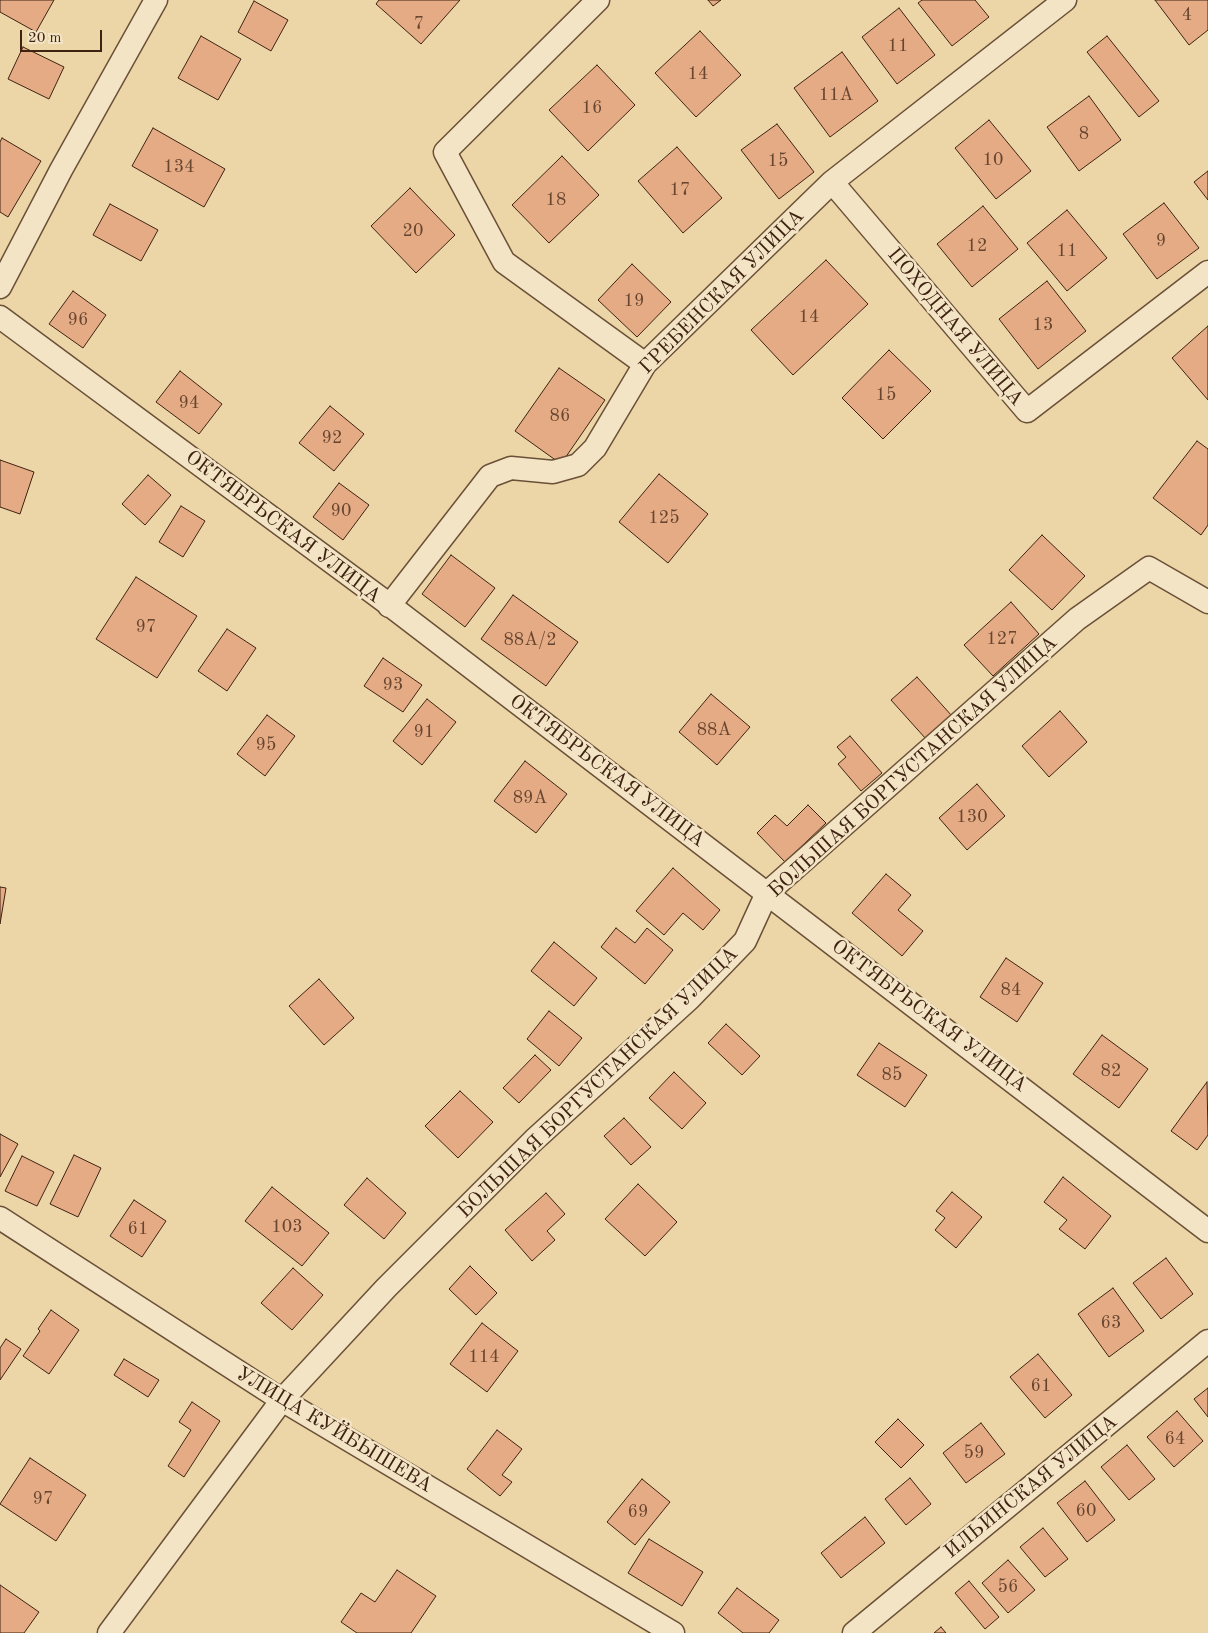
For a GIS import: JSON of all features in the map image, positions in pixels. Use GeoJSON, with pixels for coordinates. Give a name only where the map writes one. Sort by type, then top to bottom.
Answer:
{"type":"FeatureCollection","features":[{"type":"Feature","properties":{"kind":"street"},"geometry":{"type":"LineString","coordinates":[[0,287],[61,170],[156,0]]}},
{"type":"Feature","properties":{"kind":"street"},"geometry":{"type":"LineString","coordinates":[[598,0],[446,152],[504,262],[645,364]]}},
{"type":"Feature","properties":{"kind":"street","name":"ГРЕБЕНСКАЯ УЛИЦА"},"geometry":{"type":"LineString","coordinates":[[389,606],[490,476],[511,468],[553,472],[578,465],[595,448],[645,364],[832,182],[1064,0]]}},
{"type":"Feature","properties":{"kind":"street","name":"ПОХОДНАЯ УЛИЦА"},"geometry":{"type":"LineString","coordinates":[[832,182],[1027,412],[1208,272]]}},
{"type":"Feature","properties":{"kind":"street","name":"ОКТЯБРЬСКАЯ УЛИЦА"},"geometry":{"type":"LineString","coordinates":[[0,318],[389,606],[1208,1231]]}},
{"type":"Feature","properties":{"kind":"street","name":"БОЛЬШАЯ БОРГУСТАНСКАЯ УЛИЦА"},"geometry":{"type":"LineString","coordinates":[[109,1633],[282,1400],[386,1288],[534,1140],[689,999],[745,941],[767,893],[1077,619],[1149,568],[1208,602]]}},
{"type":"Feature","properties":{"kind":"street","name":"УЛИЦА КУЙБЫШЕВА"},"geometry":{"type":"LineString","coordinates":[[0,1218],[282,1400],[673,1633]]}},
{"type":"Feature","properties":{"kind":"street","name":"ИЛЬИНСКАЯ УЛИЦА"},"geometry":{"type":"LineString","coordinates":[[854,1633],[1208,1341]]}},
{"type":"Feature","properties":{"kind":"building"},"geometry":{"type":"Polygon","coordinates":[[[0,0],[54,0],[36,32],[0,12],[0,0]]]}},
{"type":"Feature","properties":{"kind":"building"},"geometry":{"type":"Polygon","coordinates":[[[379,0],[460,0],[421,44],[376,4],[379,0]]]}},
{"type":"Feature","properties":{"kind":"building"},"geometry":{"type":"Polygon","coordinates":[[[708,0],[721,0],[713,6],[708,0]]]}},
{"type":"Feature","properties":{"kind":"building"},"geometry":{"type":"Polygon","coordinates":[[[922,0],[975,0],[989,17],[952,46],[918,3],[922,0]]]}},
{"type":"Feature","properties":{"kind":"building"},"geometry":{"type":"Polygon","coordinates":[[[1155,0],[1208,0],[1208,30],[1189,45],[1155,0]]]}},
{"type":"Feature","properties":{"kind":"building"},"geometry":{"type":"Polygon","coordinates":[[[254,1],[288,20],[271,51],[238,32],[254,1]]]}},
{"type":"Feature","properties":{"kind":"building"},"geometry":{"type":"Polygon","coordinates":[[[899,8],[935,55],[897,84],[862,37],[899,8]]]}},
{"type":"Feature","properties":{"kind":"building"},"geometry":{"type":"Polygon","coordinates":[[[700,31],[741,75],[696,117],[655,73],[700,31]]]}},
{"type":"Feature","properties":{"kind":"building"},"geometry":{"type":"Polygon","coordinates":[[[201,36],[241,59],[218,100],[178,78],[201,36]]]}},
{"type":"Feature","properties":{"kind":"building"},"geometry":{"type":"Polygon","coordinates":[[[1107,36],[1159,101],[1139,117],[1087,52],[1107,36]]]}},
{"type":"Feature","properties":{"kind":"building"},"geometry":{"type":"Polygon","coordinates":[[[23,47],[64,67],[49,99],[8,79],[23,47]]]}},
{"type":"Feature","properties":{"kind":"building"},"geometry":{"type":"Polygon","coordinates":[[[842,52],[878,101],[830,137],[794,88],[842,52]]]}},
{"type":"Feature","properties":{"kind":"building"},"geometry":{"type":"Polygon","coordinates":[[[597,65],[635,105],[588,151],[549,110],[597,65]]]}},
{"type":"Feature","properties":{"kind":"building"},"geometry":{"type":"Polygon","coordinates":[[[1089,96],[1121,140],[1079,171],[1047,127],[1089,96]]]}},
{"type":"Feature","properties":{"kind":"building"},"geometry":{"type":"Polygon","coordinates":[[[989,120],[1031,171],[996,199],[955,148],[989,120]]]}},
{"type":"Feature","properties":{"kind":"building"},"geometry":{"type":"Polygon","coordinates":[[[777,124],[814,172],[779,199],[741,150],[777,124]]]}},
{"type":"Feature","properties":{"kind":"building"},"geometry":{"type":"Polygon","coordinates":[[[153,128],[225,169],[204,207],[132,166],[153,128]]]}},
{"type":"Feature","properties":{"kind":"building"},"geometry":{"type":"Polygon","coordinates":[[[2,138],[41,161],[8,217],[0,212],[0,142],[2,138]]]}},
{"type":"Feature","properties":{"kind":"building"},"geometry":{"type":"Polygon","coordinates":[[[677,147],[722,198],[683,233],[638,181],[677,147]]]}},
{"type":"Feature","properties":{"kind":"building"},"geometry":{"type":"Polygon","coordinates":[[[562,156],[599,195],[549,243],[512,205],[562,156]]]}},
{"type":"Feature","properties":{"kind":"building"},"geometry":{"type":"Polygon","coordinates":[[[1208,171],[1208,200],[1194,182],[1208,171]]]}},
{"type":"Feature","properties":{"kind":"building"},"geometry":{"type":"Polygon","coordinates":[[[410,188],[455,235],[416,273],[371,226],[410,188]]]}},
{"type":"Feature","properties":{"kind":"building"},"geometry":{"type":"Polygon","coordinates":[[[1164,203],[1199,248],[1157,279],[1123,234],[1164,203]]]}},
{"type":"Feature","properties":{"kind":"building"},"geometry":{"type":"Polygon","coordinates":[[[110,204],[158,230],[141,261],[93,235],[110,204]]]}},
{"type":"Feature","properties":{"kind":"building"},"geometry":{"type":"Polygon","coordinates":[[[983,206],[1018,249],[972,287],[937,244],[983,206]]]}},
{"type":"Feature","properties":{"kind":"building"},"geometry":{"type":"Polygon","coordinates":[[[1067,210],[1107,258],[1067,291],[1027,243],[1067,210]]]}},
{"type":"Feature","properties":{"kind":"building"},"geometry":{"type":"Polygon","coordinates":[[[826,260],[868,304],[793,375],[751,330],[826,260]]]}},
{"type":"Feature","properties":{"kind":"building"},"geometry":{"type":"Polygon","coordinates":[[[632,264],[671,302],[637,337],[598,300],[632,264]]]}},
{"type":"Feature","properties":{"kind":"building"},"geometry":{"type":"Polygon","coordinates":[[[1047,281],[1086,331],[1038,369],[999,319],[1047,281]]]}},
{"type":"Feature","properties":{"kind":"building"},"geometry":{"type":"Polygon","coordinates":[[[73,291],[106,315],[83,348],[49,324],[73,291]]]}},
{"type":"Feature","properties":{"kind":"building"},"geometry":{"type":"Polygon","coordinates":[[[1208,326],[1208,400],[1172,358],[1208,326]]]}},
{"type":"Feature","properties":{"kind":"building"},"geometry":{"type":"Polygon","coordinates":[[[889,350],[931,391],[883,439],[842,398],[889,350]]]}},
{"type":"Feature","properties":{"kind":"building"},"geometry":{"type":"Polygon","coordinates":[[[559,368],[605,400],[561,464],[515,431],[559,368]]]}},
{"type":"Feature","properties":{"kind":"building"},"geometry":{"type":"Polygon","coordinates":[[[180,371],[222,404],[199,434],[156,402],[180,371]]]}},
{"type":"Feature","properties":{"kind":"building"},"geometry":{"type":"Polygon","coordinates":[[[330,406],[364,434],[334,471],[299,443],[330,406]]]}},
{"type":"Feature","properties":{"kind":"building"},"geometry":{"type":"Polygon","coordinates":[[[1197,441],[1208,449],[1208,525],[1201,535],[1153,498],[1197,441]]]}},
{"type":"Feature","properties":{"kind":"building"},"geometry":{"type":"Polygon","coordinates":[[[0,460],[34,472],[20,514],[0,507],[0,460]]]}},
{"type":"Feature","properties":{"kind":"building"},"geometry":{"type":"Polygon","coordinates":[[[659,474],[708,514],[668,563],[619,522],[659,474]]]}},
{"type":"Feature","properties":{"kind":"building"},"geometry":{"type":"Polygon","coordinates":[[[148,475],[171,495],[145,525],[122,504],[148,475]]]}},
{"type":"Feature","properties":{"kind":"building"},"geometry":{"type":"Polygon","coordinates":[[[339,483],[369,505],[343,540],[313,517],[339,483]]]}},
{"type":"Feature","properties":{"kind":"building"},"geometry":{"type":"Polygon","coordinates":[[[181,506],[205,521],[183,557],[159,542],[181,506]]]}},
{"type":"Feature","properties":{"kind":"building"},"geometry":{"type":"Polygon","coordinates":[[[1042,535],[1085,576],[1052,610],[1009,570],[1042,535]]]}},
{"type":"Feature","properties":{"kind":"building"},"geometry":{"type":"Polygon","coordinates":[[[451,555],[495,588],[465,627],[422,594],[451,555]]]}},
{"type":"Feature","properties":{"kind":"building"},"geometry":{"type":"Polygon","coordinates":[[[136,577],[197,616],[157,678],[96,639],[136,577]]]}},
{"type":"Feature","properties":{"kind":"building"},"geometry":{"type":"Polygon","coordinates":[[[513,595],[578,642],[546,686],[481,639],[513,595]]]}},
{"type":"Feature","properties":{"kind":"building"},"geometry":{"type":"Polygon","coordinates":[[[1011,602],[1039,634],[993,676],[964,645],[1011,602]]]}},
{"type":"Feature","properties":{"kind":"building"},"geometry":{"type":"Polygon","coordinates":[[[227,629],[256,648],[227,691],[198,671],[227,629]]]}},
{"type":"Feature","properties":{"kind":"building"},"geometry":{"type":"Polygon","coordinates":[[[383,658],[422,685],[403,712],[364,686],[383,658]]]}},
{"type":"Feature","properties":{"kind":"building"},"geometry":{"type":"Polygon","coordinates":[[[917,677],[952,716],[926,739],[891,700],[917,677]]]}},
{"type":"Feature","properties":{"kind":"building"},"geometry":{"type":"Polygon","coordinates":[[[711,694],[750,727],[717,765],[679,732],[711,694]]]}},
{"type":"Feature","properties":{"kind":"building"},"geometry":{"type":"Polygon","coordinates":[[[427,699],[456,722],[422,765],[393,741],[427,699]]]}},
{"type":"Feature","properties":{"kind":"building"},"geometry":{"type":"Polygon","coordinates":[[[1060,711],[1087,742],[1049,777],[1022,746],[1060,711]]]}},
{"type":"Feature","properties":{"kind":"building"},"geometry":{"type":"Polygon","coordinates":[[[267,715],[295,736],[265,776],[237,754],[267,715]]]}},
{"type":"Feature","properties":{"kind":"building"},"geometry":{"type":"Polygon","coordinates":[[[850,736],[882,773],[861,791],[838,764],[846,757],[837,747],[850,736]]]}},
{"type":"Feature","properties":{"kind":"building"},"geometry":{"type":"Polygon","coordinates":[[[525,761],[567,794],[536,833],[494,801],[525,761]]]}},
{"type":"Feature","properties":{"kind":"building"},"geometry":{"type":"Polygon","coordinates":[[[977,784],[1005,816],[967,850],[939,818],[977,784]]]}},
{"type":"Feature","properties":{"kind":"building"},"geometry":{"type":"Polygon","coordinates":[[[808,805],[826,823],[785,862],[757,833],[775,815],[787,826],[808,805]]]}},
{"type":"Feature","properties":{"kind":"building"},"geometry":{"type":"Polygon","coordinates":[[[673,868],[720,910],[703,930],[683,913],[664,935],[636,911],[673,868]]]}},
{"type":"Feature","properties":{"kind":"building"},"geometry":{"type":"Polygon","coordinates":[[[886,874],[911,895],[898,910],[923,931],[902,956],[852,913],[886,874]]]}},
{"type":"Feature","properties":{"kind":"building"},"geometry":{"type":"Polygon","coordinates":[[[0,887],[6,888],[0,924],[0,887]]]}},
{"type":"Feature","properties":{"kind":"building"},"geometry":{"type":"Polygon","coordinates":[[[616,928],[635,943],[647,928],[673,950],[645,984],[601,947],[616,928]]]}},
{"type":"Feature","properties":{"kind":"building"},"geometry":{"type":"Polygon","coordinates":[[[554,942],[597,978],[574,1006],[531,971],[554,942]]]}},
{"type":"Feature","properties":{"kind":"building"},"geometry":{"type":"Polygon","coordinates":[[[1006,958],[1043,983],[1017,1022],[980,997],[1006,958]]]}},
{"type":"Feature","properties":{"kind":"building"},"geometry":{"type":"Polygon","coordinates":[[[319,979],[354,1018],[324,1045],[289,1006],[319,979]]]}},
{"type":"Feature","properties":{"kind":"building"},"geometry":{"type":"Polygon","coordinates":[[[549,1011],[582,1038],[559,1066],[527,1039],[549,1011]]]}},
{"type":"Feature","properties":{"kind":"building"},"geometry":{"type":"Polygon","coordinates":[[[726,1024],[760,1056],[742,1075],[708,1043],[726,1024]]]}},
{"type":"Feature","properties":{"kind":"building"},"geometry":{"type":"Polygon","coordinates":[[[1102,1035],[1148,1069],[1119,1108],[1073,1074],[1102,1035]]]}},
{"type":"Feature","properties":{"kind":"building"},"geometry":{"type":"Polygon","coordinates":[[[879,1043],[927,1075],[905,1107],[857,1075],[879,1043]]]}},
{"type":"Feature","properties":{"kind":"building"},"geometry":{"type":"Polygon","coordinates":[[[535,1055],[551,1070],[519,1103],[503,1088],[535,1055]]]}},
{"type":"Feature","properties":{"kind":"building"},"geometry":{"type":"Polygon","coordinates":[[[674,1072],[706,1103],[682,1129],[649,1098],[674,1072]]]}},
{"type":"Feature","properties":{"kind":"building"},"geometry":{"type":"Polygon","coordinates":[[[1207,1082],[1208,1135],[1197,1150],[1171,1131],[1207,1082]]]}},
{"type":"Feature","properties":{"kind":"building"},"geometry":{"type":"Polygon","coordinates":[[[460,1091],[493,1122],[458,1158],[425,1126],[460,1091]]]}},
{"type":"Feature","properties":{"kind":"building"},"geometry":{"type":"Polygon","coordinates":[[[624,1118],[651,1147],[631,1165],[604,1136],[624,1118]]]}},
{"type":"Feature","properties":{"kind":"building"},"geometry":{"type":"Polygon","coordinates":[[[0,1134],[18,1144],[0,1177],[0,1134]]]}},
{"type":"Feature","properties":{"kind":"building"},"geometry":{"type":"Polygon","coordinates":[[[74,1155],[101,1168],[78,1217],[50,1204],[74,1155]]]}},
{"type":"Feature","properties":{"kind":"building"},"geometry":{"type":"Polygon","coordinates":[[[22,1156],[54,1172],[37,1206],[5,1191],[22,1156]]]}},
{"type":"Feature","properties":{"kind":"building"},"geometry":{"type":"Polygon","coordinates":[[[1063,1177],[1111,1216],[1085,1249],[1059,1229],[1067,1220],[1044,1202],[1063,1177]]]}},
{"type":"Feature","properties":{"kind":"building"},"geometry":{"type":"Polygon","coordinates":[[[367,1178],[406,1213],[384,1239],[344,1205],[367,1178]]]}},
{"type":"Feature","properties":{"kind":"building"},"geometry":{"type":"Polygon","coordinates":[[[638,1184],[677,1222],[645,1256],[605,1219],[638,1184]]]}},
{"type":"Feature","properties":{"kind":"building"},"geometry":{"type":"Polygon","coordinates":[[[272,1187],[329,1233],[302,1266],[245,1221],[272,1187]]]}},
{"type":"Feature","properties":{"kind":"building"},"geometry":{"type":"Polygon","coordinates":[[[952,1192],[982,1217],[956,1248],[935,1230],[945,1218],[936,1211],[952,1192]]]}},
{"type":"Feature","properties":{"kind":"building"},"geometry":{"type":"Polygon","coordinates":[[[546,1193],[565,1214],[547,1231],[555,1240],[532,1261],[505,1230],[546,1193]]]}},
{"type":"Feature","properties":{"kind":"building"},"geometry":{"type":"Polygon","coordinates":[[[134,1200],[166,1221],[142,1257],[110,1236],[134,1200]]]}},
{"type":"Feature","properties":{"kind":"building"},"geometry":{"type":"Polygon","coordinates":[[[1166,1258],[1193,1294],[1161,1319],[1133,1283],[1166,1258]]]}},
{"type":"Feature","properties":{"kind":"building"},"geometry":{"type":"Polygon","coordinates":[[[470,1266],[497,1293],[476,1315],[449,1289],[470,1266]]]}},
{"type":"Feature","properties":{"kind":"building"},"geometry":{"type":"Polygon","coordinates":[[[293,1268],[323,1295],[292,1330],[261,1303],[293,1268]]]}},
{"type":"Feature","properties":{"kind":"building"},"geometry":{"type":"Polygon","coordinates":[[[1113,1288],[1144,1331],[1109,1357],[1078,1314],[1113,1288]]]}},
{"type":"Feature","properties":{"kind":"building"},"geometry":{"type":"Polygon","coordinates":[[[51,1310],[79,1330],[49,1374],[23,1356],[40,1331],[38,1329],[51,1310]]]}},
{"type":"Feature","properties":{"kind":"building"},"geometry":{"type":"Polygon","coordinates":[[[482,1323],[518,1351],[487,1392],[450,1364],[482,1323]]]}},
{"type":"Feature","properties":{"kind":"building"},"geometry":{"type":"Polygon","coordinates":[[[6,1339],[21,1349],[0,1380],[0,1348],[6,1339]]]}},
{"type":"Feature","properties":{"kind":"building"},"geometry":{"type":"Polygon","coordinates":[[[1038,1354],[1072,1395],[1045,1418],[1010,1377],[1038,1354]]]}},
{"type":"Feature","properties":{"kind":"building"},"geometry":{"type":"Polygon","coordinates":[[[124,1359],[159,1380],[148,1397],[114,1375],[124,1359]]]}},
{"type":"Feature","properties":{"kind":"building"},"geometry":{"type":"Polygon","coordinates":[[[1208,1388],[1208,1417],[1194,1399],[1208,1388]]]}},
{"type":"Feature","properties":{"kind":"building"},"geometry":{"type":"Polygon","coordinates":[[[192,1402],[220,1421],[184,1477],[168,1466],[191,1430],[179,1422],[192,1402]]]}},
{"type":"Feature","properties":{"kind":"building"},"geometry":{"type":"Polygon","coordinates":[[[1177,1411],[1203,1441],[1174,1467],[1147,1437],[1177,1411]]]}},
{"type":"Feature","properties":{"kind":"building"},"geometry":{"type":"Polygon","coordinates":[[[898,1419],[924,1445],[901,1468],[875,1442],[898,1419]]]}},
{"type":"Feature","properties":{"kind":"building"},"geometry":{"type":"Polygon","coordinates":[[[981,1423],[1005,1454],[966,1483],[943,1453],[981,1423]]]}},
{"type":"Feature","properties":{"kind":"building"},"geometry":{"type":"Polygon","coordinates":[[[497,1430],[522,1449],[502,1475],[512,1482],[500,1496],[467,1469],[497,1430]]]}},
{"type":"Feature","properties":{"kind":"building"},"geometry":{"type":"Polygon","coordinates":[[[1127,1445],[1155,1479],[1129,1500],[1101,1467],[1127,1445]]]}},
{"type":"Feature","properties":{"kind":"building"},"geometry":{"type":"Polygon","coordinates":[[[30,1458],[86,1495],[56,1541],[0,1504],[30,1458]]]}},
{"type":"Feature","properties":{"kind":"building"},"geometry":{"type":"Polygon","coordinates":[[[910,1478],[931,1504],[906,1525],[885,1499],[910,1478]]]}},
{"type":"Feature","properties":{"kind":"building"},"geometry":{"type":"Polygon","coordinates":[[[642,1479],[670,1502],[635,1545],[607,1522],[642,1479]]]}},
{"type":"Feature","properties":{"kind":"building"},"geometry":{"type":"Polygon","coordinates":[[[1085,1481],[1115,1520],[1087,1542],[1057,1503],[1085,1481]]]}},
{"type":"Feature","properties":{"kind":"building"},"geometry":{"type":"Polygon","coordinates":[[[865,1517],[885,1543],[841,1578],[821,1553],[865,1517]]]}},
{"type":"Feature","properties":{"kind":"building"},"geometry":{"type":"Polygon","coordinates":[[[1043,1528],[1068,1559],[1045,1577],[1020,1547],[1043,1528]]]}},
{"type":"Feature","properties":{"kind":"building"},"geometry":{"type":"Polygon","coordinates":[[[649,1539],[703,1572],[682,1606],[628,1573],[649,1539]]]}},
{"type":"Feature","properties":{"kind":"building"},"geometry":{"type":"Polygon","coordinates":[[[1008,1560],[1035,1590],[1008,1613],[982,1583],[1008,1560]]]}},
{"type":"Feature","properties":{"kind":"building"},"geometry":{"type":"Polygon","coordinates":[[[397,1570],[436,1596],[411,1633],[357,1633],[341,1622],[361,1593],[375,1602],[397,1570]]]}},
{"type":"Feature","properties":{"kind":"building"},"geometry":{"type":"Polygon","coordinates":[[[969,1581],[999,1617],[985,1629],[955,1593],[969,1581]]]}},
{"type":"Feature","properties":{"kind":"building"},"geometry":{"type":"Polygon","coordinates":[[[0,1585],[39,1612],[24,1633],[0,1633],[0,1585]]]}},
{"type":"Feature","properties":{"kind":"building"},"geometry":{"type":"Polygon","coordinates":[[[737,1588],[779,1620],[769,1633],[743,1633],[718,1613],[737,1588]]]}},
{"type":"Feature","properties":{"kind":"building"},"geometry":{"type":"Polygon","coordinates":[[[941,1627],[946,1633],[934,1633],[941,1627]]]}}]}
